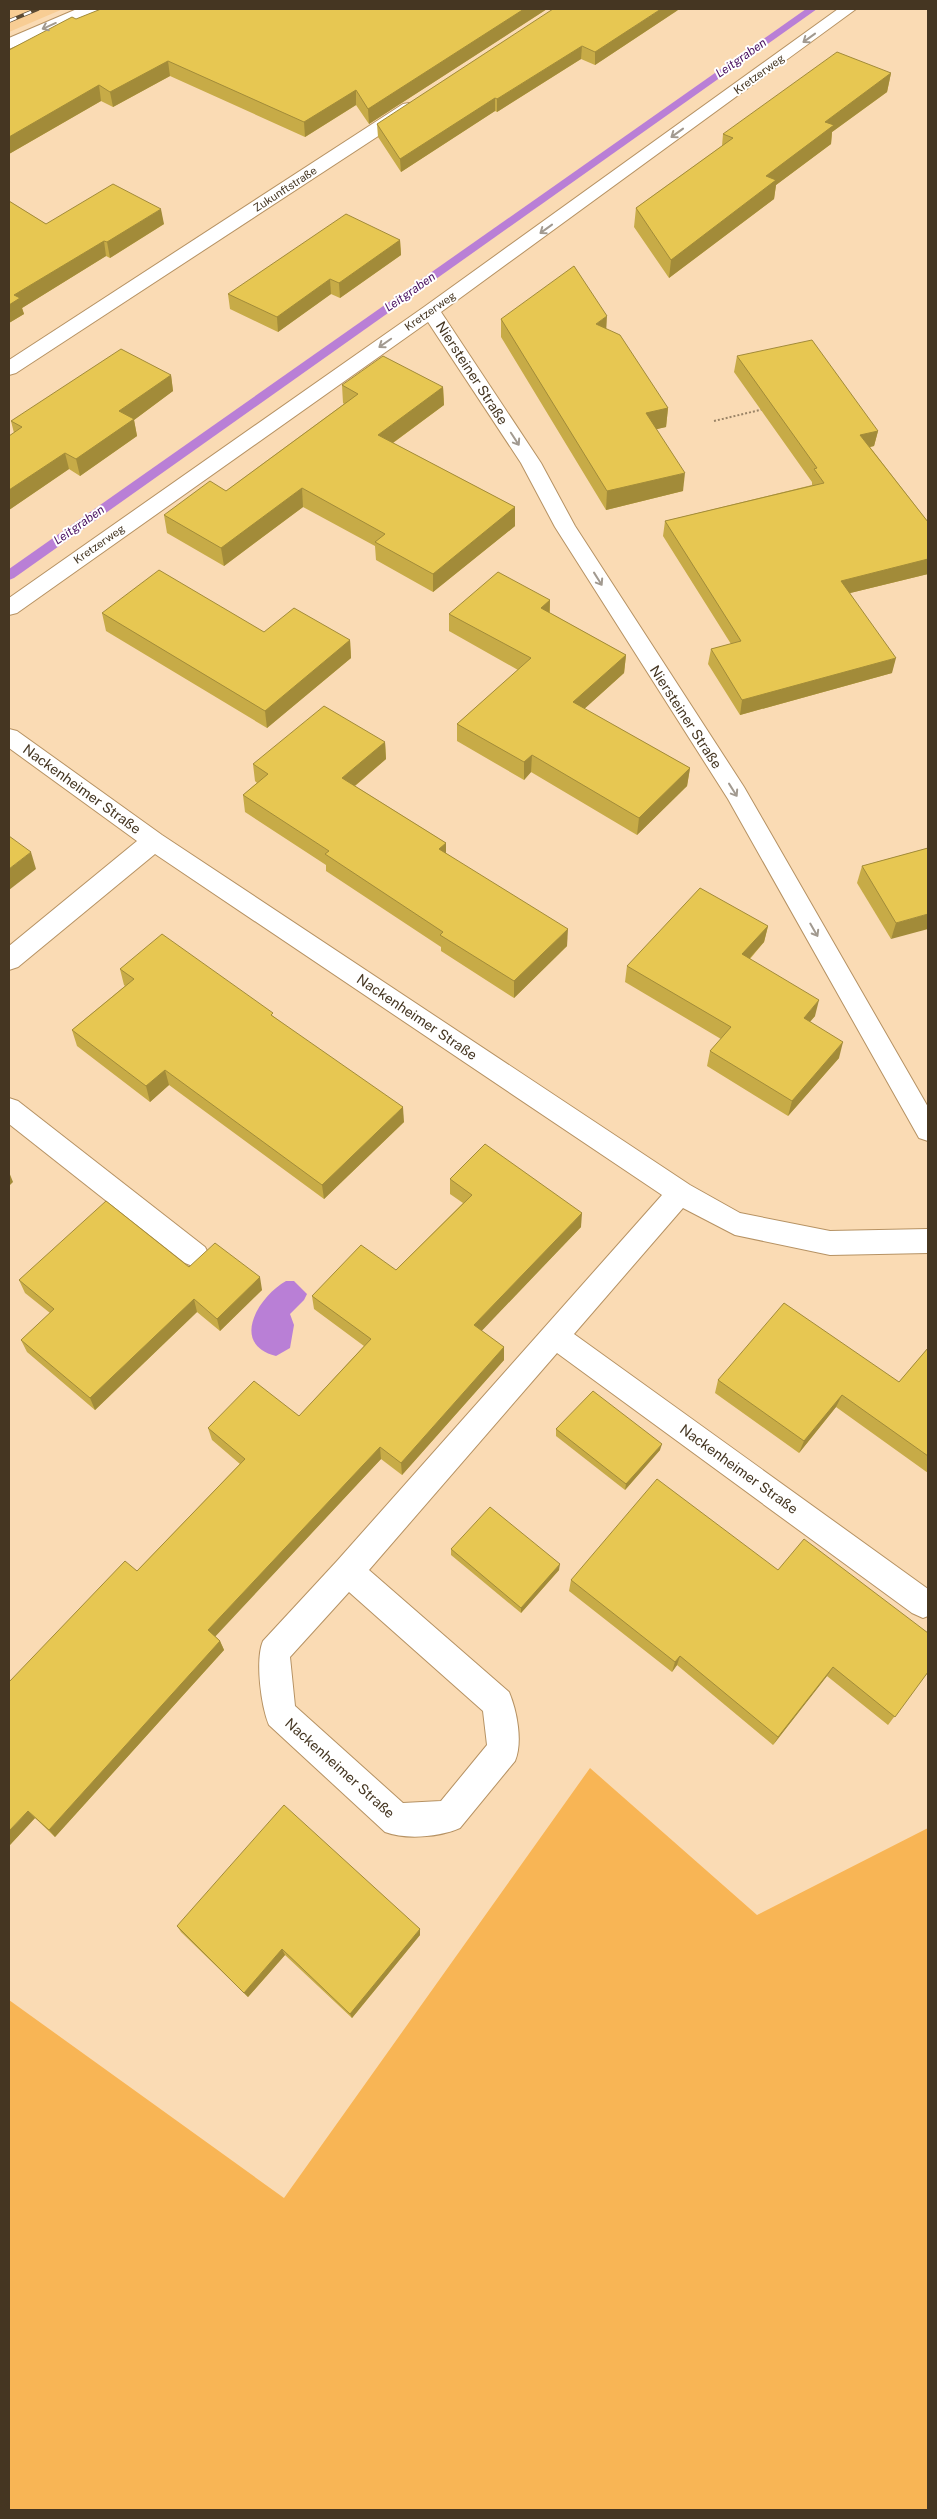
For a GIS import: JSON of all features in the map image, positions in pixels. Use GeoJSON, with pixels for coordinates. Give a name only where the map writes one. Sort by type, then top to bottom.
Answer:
{"type":"FeatureCollection","features":[{"type":"Feature","properties":{"kind":"street"},"geometry":{"type":"LineString","coordinates":[[9,44],[90,9]]}},
{"type":"Feature","properties":{"kind":"street","name":"Kretzerweg"},"geometry":{"type":"LineString","coordinates":[[9,608],[431,310],[848,9]]}},
{"type":"Feature","properties":{"kind":"street","name":"Zukunftstraße"},"geometry":{"type":"LineString","coordinates":[[9,369],[427,96]]}},
{"type":"Feature","properties":{"kind":"street","name":"Niersteiner Straße"},"geometry":{"type":"LineString","coordinates":[[431,310],[531,463],[565,527],[736,793],[928,1130]]}},
{"type":"Feature","properties":{"kind":"street","name":"Nackenheimer Straße"},"geometry":{"type":"LineString","coordinates":[[9,737],[154,841],[680,1193],[735,1223],[830,1243],[928,1241]]}},
{"type":"Feature","properties":{"kind":"street","name":"Nackenheimer Straße"},"geometry":{"type":"LineString","coordinates":[[9,960],[154,841]]}},
{"type":"Feature","properties":{"kind":"street"},"geometry":{"type":"LineString","coordinates":[[9,1108],[195,1255]]}},
{"type":"Feature","properties":{"kind":"street","name":"Nackenheimer Straße"},"geometry":{"type":"LineString","coordinates":[[348,1571],[498,1703],[504,1750],[449,1817],[397,1820],[280,1714],[274,1652],[348,1571],[680,1193]]}},
{"type":"Feature","properties":{"kind":"street","name":"Nackenheimer Straße"},"geometry":{"type":"LineString","coordinates":[[555,1336],[923,1603]]}},
{"type":"Feature","properties":{"kind":"path"},"geometry":{"type":"LineString","coordinates":[[714,421],[770,407]]}},
{"type":"Feature","properties":{"kind":"shaded area"},"geometry":{"type":"Polygon","coordinates":[[[9,9],[63,9],[9,32],[9,9]]]}},
{"type":"Feature","properties":{"kind":"shaded area"},"geometry":{"type":"Polygon","coordinates":[[[286,1281],[294,1281],[307,1294],[304,1300],[290,1314],[294,1325],[290,1348],[276,1356],[262,1350],[254,1341],[251,1331],[253,1320],[266,1297],[286,1281]]]}},
{"type":"Feature","properties":{"kind":"shaded area"},"geometry":{"type":"Polygon","coordinates":[[[590,1768],[757,1915],[928,1828],[928,2510],[9,2510],[9,2000],[284,2198],[590,1768]]]}},
{"type":"Feature","properties":{"kind":"building"},"geometry":{"type":"Polygon","coordinates":[[[101,9],[524,9],[368,109],[356,90],[304,122],[168,61],[110,92],[99,85],[9,137],[9,50],[72,17],[76,19],[101,9]]]}},
{"type":"Feature","properties":{"kind":"building"},"geometry":{"type":"Polygon","coordinates":[[[553,9],[661,9],[595,52],[582,46],[497,99],[495,98],[400,159],[377,124],[553,9]]]}},
{"type":"Feature","properties":{"kind":"building"},"geometry":{"type":"Polygon","coordinates":[[[837,52],[891,73],[825,122],[834,125],[766,176],[776,180],[671,260],[636,208],[733,138],[723,134],[837,52]]]}},
{"type":"Feature","properties":{"kind":"building"},"geometry":{"type":"Polygon","coordinates":[[[113,184],[161,209],[14,295],[20,298],[9,305],[9,201],[46,224],[113,184]]]}},
{"type":"Feature","properties":{"kind":"building"},"geometry":{"type":"Polygon","coordinates":[[[346,214],[400,240],[339,283],[330,279],[277,317],[228,294],[346,214]]]}},
{"type":"Feature","properties":{"kind":"building"},"geometry":{"type":"Polygon","coordinates":[[[574,266],[607,316],[596,324],[620,335],[668,408],[646,413],[685,473],[607,491],[501,319],[574,266]]]}},
{"type":"Feature","properties":{"kind":"building"},"geometry":{"type":"Polygon","coordinates":[[[812,340],[878,431],[860,435],[928,522],[928,559],[841,581],[896,658],[742,700],[711,649],[741,641],[665,521],[824,483],[814,469],[817,468],[737,356],[812,340]]]}},
{"type":"Feature","properties":{"kind":"building"},"geometry":{"type":"Polygon","coordinates":[[[121,349],[171,375],[119,411],[134,419],[76,459],[65,453],[9,490],[9,436],[22,427],[11,421],[121,349]]]}},
{"type":"Feature","properties":{"kind":"building"},"geometry":{"type":"Polygon","coordinates":[[[383,356],[443,387],[378,435],[515,507],[433,574],[375,542],[385,534],[302,488],[221,548],[164,515],[210,481],[226,491],[358,394],[342,385],[383,356]]]}},
{"type":"Feature","properties":{"kind":"building"},"geometry":{"type":"Polygon","coordinates":[[[159,570],[264,632],[294,608],[350,640],[265,711],[102,613],[159,570]]]}},
{"type":"Feature","properties":{"kind":"building"},"geometry":{"type":"Polygon","coordinates":[[[498,572],[550,600],[541,608],[626,655],[573,702],[690,768],[639,818],[532,755],[524,762],[457,724],[531,658],[449,614],[498,572]]]}},
{"type":"Feature","properties":{"kind":"building"},"geometry":{"type":"Polygon","coordinates":[[[324,706],[385,742],[342,778],[446,843],[439,849],[568,929],[514,981],[440,935],[443,932],[325,854],[329,851],[243,795],[268,774],[253,764],[324,706]]]}},
{"type":"Feature","properties":{"kind":"building"},"geometry":{"type":"Polygon","coordinates":[[[9,836],[31,852],[9,869],[9,836]]]}},
{"type":"Feature","properties":{"kind":"building"},"geometry":{"type":"Polygon","coordinates":[[[928,848],[928,914],[896,923],[862,866],[928,848]]]}},
{"type":"Feature","properties":{"kind":"building"},"geometry":{"type":"Polygon","coordinates":[[[700,888],[768,926],[742,954],[819,1000],[804,1018],[843,1042],[792,1101],[710,1051],[731,1027],[627,966],[700,888]]]}},
{"type":"Feature","properties":{"kind":"building"},"geometry":{"type":"Polygon","coordinates":[[[162,934],[273,1013],[271,1015],[403,1107],[322,1185],[165,1070],[146,1086],[72,1030],[134,979],[120,969],[162,934]]]}},
{"type":"Feature","properties":{"kind":"building"},"geometry":{"type":"Polygon","coordinates":[[[485,1144],[582,1213],[474,1325],[504,1347],[401,1463],[380,1447],[208,1630],[220,1641],[49,1830],[28,1811],[9,1831],[9,1682],[125,1561],[137,1571],[245,1459],[208,1428],[254,1381],[299,1416],[371,1339],[312,1296],[361,1245],[396,1270],[472,1195],[450,1179],[485,1144]]]}},
{"type":"Feature","properties":{"kind":"building"},"geometry":{"type":"Polygon","coordinates":[[[106,1201],[189,1267],[215,1243],[260,1277],[217,1319],[194,1299],[90,1398],[21,1340],[54,1309],[19,1280],[106,1201]]]}},
{"type":"Feature","properties":{"kind":"building"},"geometry":{"type":"Polygon","coordinates":[[[784,1303],[899,1382],[928,1348],[928,1456],[842,1395],[804,1441],[718,1380],[784,1303]]]}},
{"type":"Feature","properties":{"kind":"building"},"geometry":{"type":"Polygon","coordinates":[[[593,1391],[662,1444],[626,1484],[556,1429],[593,1391]]]}},
{"type":"Feature","properties":{"kind":"building"},"geometry":{"type":"Polygon","coordinates":[[[657,1479],[778,1570],[804,1539],[928,1633],[928,1672],[895,1717],[833,1667],[778,1737],[680,1656],[675,1662],[571,1580],[657,1479]]]}},
{"type":"Feature","properties":{"kind":"building"},"geometry":{"type":"Polygon","coordinates":[[[490,1507],[560,1564],[521,1608],[451,1549],[490,1507]]]}},
{"type":"Feature","properties":{"kind":"building"},"geometry":{"type":"Polygon","coordinates":[[[284,1805],[420,1929],[350,2014],[282,1949],[244,1993],[177,1926],[284,1805]]]}},
{"type":"Feature","properties":{"kind":"waterway","name":"Leitgraben"},"geometry":{"type":"LineString","coordinates":[[9,575],[812,9]]}},
{"type":"Feature","properties":{"kind":"railway"},"geometry":{"type":"LineString","coordinates":[[9,21],[38,9]]}}]}
